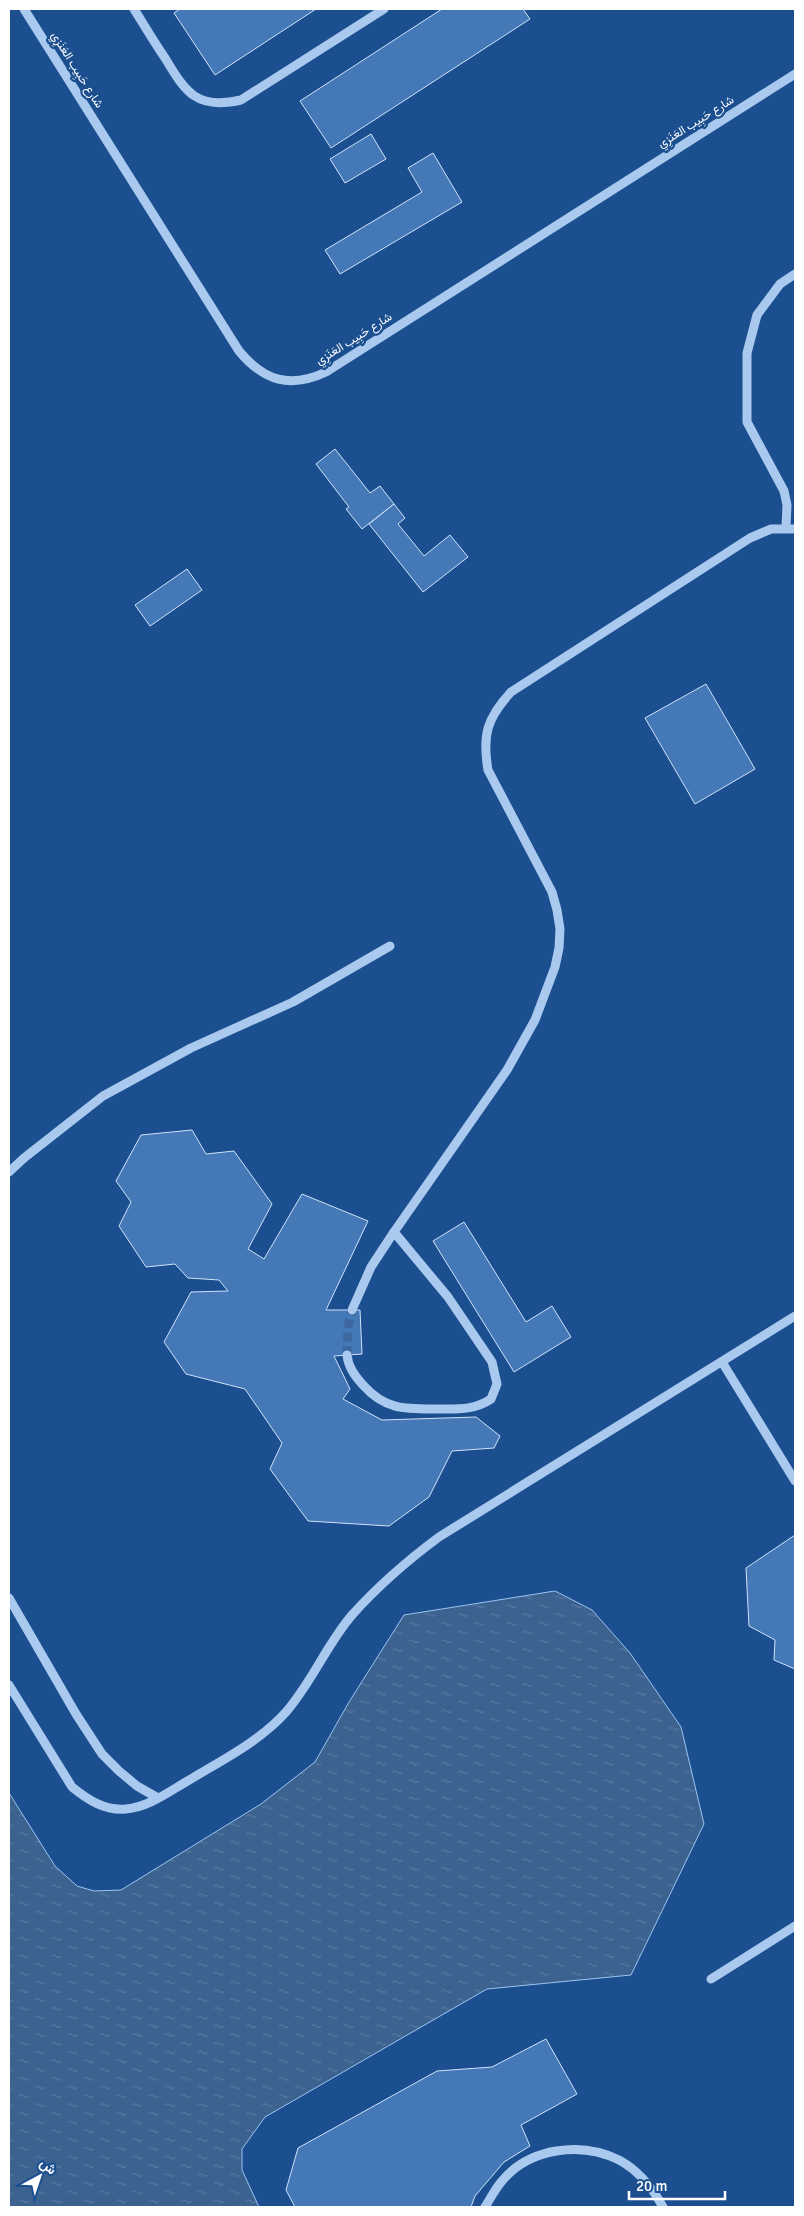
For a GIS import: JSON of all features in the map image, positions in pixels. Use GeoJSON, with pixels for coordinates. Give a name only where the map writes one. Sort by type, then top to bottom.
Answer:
{"type":"FeatureCollection","features":[{"type":"Feature","properties":{"kind":"street","name":"شارع حَبِيب العَنَزِي"},"geometry":{"type":"LineString","coordinates":[[24,9],[239,351],[265,374],[280,380],[296,382],[312,379],[326,372],[795,74]]}},
{"type":"Feature","properties":{"kind":"street"},"geometry":{"type":"LineString","coordinates":[[134,9],[181,86],[194,96],[210,102],[226,103],[241,100],[256,92],[384,9]]}},
{"type":"Feature","properties":{"kind":"street"},"geometry":{"type":"LineString","coordinates":[[352,1310],[371,1267],[502,1078],[524,1041],[535,1020],[548,986],[559,948],[558,910],[552,892],[488,770],[485,749],[487,728],[496,708],[510,692],[750,538],[772,529],[791,528],[784,491],[747,422],[747,353],[757,315],[780,284],[795,274]]}},
{"type":"Feature","properties":{"kind":"street"},"geometry":{"type":"LineString","coordinates":[[9,1172],[103,1096],[191,1048],[293,1002],[390,946]]}},
{"type":"Feature","properties":{"kind":"street"},"geometry":{"type":"LineString","coordinates":[[347,1355],[348,1362],[356,1377],[377,1399],[403,1409],[472,1408],[491,1399],[495,1391],[497,1384],[492,1362],[448,1297],[394,1232]]}},
{"type":"Feature","properties":{"kind":"street"},"geometry":{"type":"LineString","coordinates":[[9,1685],[72,1787],[87,1800],[106,1808],[126,1809],[146,1804],[240,1750],[271,1727],[298,1698],[351,1617],[372,1593],[416,1554],[439,1537],[795,1316]]}},
{"type":"Feature","properties":{"kind":"street"},"geometry":{"type":"LineString","coordinates":[[722,1362],[795,1480]]}},
{"type":"Feature","properties":{"kind":"street"},"geometry":{"type":"LineString","coordinates":[[9,1598],[76,1714],[102,1754],[137,1786],[158,1798]]}},
{"type":"Feature","properties":{"kind":"street"},"geometry":{"type":"LineString","coordinates":[[711,1979],[795,1926]]}},
{"type":"Feature","properties":{"kind":"street"},"geometry":{"type":"LineString","coordinates":[[485,2207],[502,2180],[527,2161],[557,2150],[589,2150],[619,2160],[645,2180],[663,2207]]}},
{"type":"Feature","properties":{"kind":"water"},"geometry":{"type":"Polygon","coordinates":[[[555,1591],[592,1610],[630,1653],[681,1727],[704,1824],[631,1975],[487,1989],[265,2117],[242,2149],[242,2170],[259,2207],[9,2207],[9,1793],[55,1866],[77,1886],[94,1891],[121,1890],[261,1804],[315,1762],[349,1702],[404,1615],[555,1591]]]}},
{"type":"Feature","properties":{"kind":"building"},"geometry":{"type":"Polygon","coordinates":[[[180,9],[316,9],[215,75],[174,13],[180,9]]]}},
{"type":"Feature","properties":{"kind":"building"},"geometry":{"type":"Polygon","coordinates":[[[442,9],[523,9],[530,19],[331,148],[300,101],[442,9]]]}},
{"type":"Feature","properties":{"kind":"building"},"geometry":{"type":"Polygon","coordinates":[[[371,134],[386,159],[345,183],[330,159],[371,134]]]}},
{"type":"Feature","properties":{"kind":"building"},"geometry":{"type":"Polygon","coordinates":[[[433,153],[462,202],[340,274],[325,250],[422,192],[408,168],[433,153]]]}},
{"type":"Feature","properties":{"kind":"building"},"geometry":{"type":"Polygon","coordinates":[[[335,449],[370,493],[380,486],[394,504],[362,529],[346,509],[349,507],[316,464],[335,449]]]}},
{"type":"Feature","properties":{"kind":"building"},"geometry":{"type":"Polygon","coordinates":[[[394,504],[405,518],[398,524],[424,556],[450,535],[468,557],[423,592],[369,524],[394,504]]]}},
{"type":"Feature","properties":{"kind":"building"},"geometry":{"type":"Polygon","coordinates":[[[187,569],[202,590],[150,626],[135,605],[187,569]]]}},
{"type":"Feature","properties":{"kind":"building"},"geometry":{"type":"Polygon","coordinates":[[[706,684],[755,769],[695,804],[645,718],[706,684]]]}},
{"type":"Feature","properties":{"kind":"building"},"geometry":{"type":"Polygon","coordinates":[[[192,1130],[206,1154],[234,1151],[272,1204],[248,1249],[264,1259],[302,1194],[368,1221],[326,1310],[360,1310],[362,1354],[334,1356],[350,1389],[343,1399],[382,1420],[476,1417],[500,1436],[494,1448],[452,1451],[429,1497],[389,1526],[308,1521],[270,1469],[282,1443],[245,1389],[186,1374],[164,1342],[191,1292],[228,1291],[219,1280],[188,1278],[175,1264],[146,1267],[119,1226],[131,1202],[116,1181],[141,1135],[192,1130]]]}},
{"type":"Feature","properties":{"kind":"building"},"geometry":{"type":"Polygon","coordinates":[[[464,1222],[526,1322],[552,1306],[571,1337],[514,1372],[433,1241],[464,1222]]]}},
{"type":"Feature","properties":{"kind":"building"},"geometry":{"type":"Polygon","coordinates":[[[795,1535],[795,1669],[774,1660],[775,1640],[749,1626],[746,1568],[795,1535]]]}},
{"type":"Feature","properties":{"kind":"building"},"geometry":{"type":"Polygon","coordinates":[[[546,2039],[577,2094],[521,2125],[530,2146],[504,2162],[475,2196],[471,2207],[295,2207],[286,2190],[298,2148],[437,2071],[492,2067],[546,2039]]]}},
{"type":"Feature","properties":{"kind":"tunnel"},"geometry":{"type":"LineString","coordinates":[[347,1355],[348,1327],[352,1310]]}}]}
